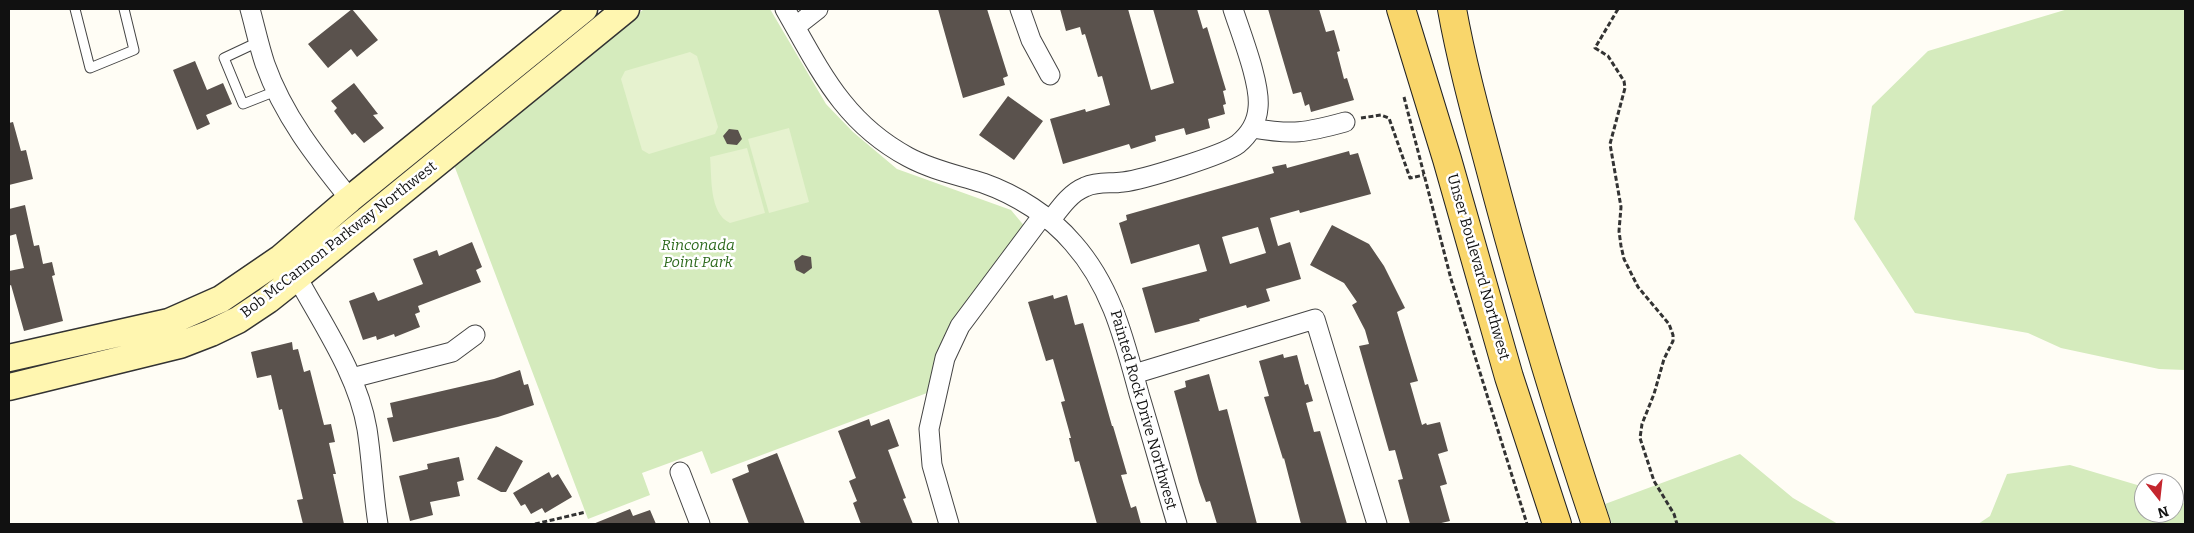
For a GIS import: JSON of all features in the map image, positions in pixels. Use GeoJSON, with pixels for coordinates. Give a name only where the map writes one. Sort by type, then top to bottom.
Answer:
{"type":"FeatureCollection","features":[{"type":"Feature","properties":{"kind":"main road","name":"Unser Boulevard Northwest"},"geometry":{"type":"LineString","coordinates":[[1401,9],[1447,159],[1509,377],[1557,524]]}},
{"type":"Feature","properties":{"kind":"main road"},"geometry":{"type":"LineString","coordinates":[[1434,9],[1451,59],[1470,93]]}},
{"type":"Feature","properties":{"kind":"main road"},"geometry":{"type":"LineString","coordinates":[[1452,9],[1470,93],[1556,404],[1596,524]]}},
{"type":"Feature","properties":{"kind":"main road"},"geometry":{"type":"LineString","coordinates":[[1469,9],[1484,82],[1487,155]]}},
{"type":"Feature","properties":{"kind":"street"},"geometry":{"type":"LineString","coordinates":[[250,9],[258,42],[276,92],[301,136],[367,219]]}},
{"type":"Feature","properties":{"kind":"street","name":"Bob McCannon Parkway Northwest"},"geometry":{"type":"LineString","coordinates":[[9,387],[180,345],[238,320],[289,268],[350,199],[584,9]]}},
{"type":"Feature","properties":{"kind":"street","name":"Bob McCannon Parkway Northwest"},"geometry":{"type":"LineString","coordinates":[[9,358],[169,322],[289,268],[367,219],[626,9]]}},
{"type":"Feature","properties":{"kind":"street","name":"Painted Rock Drive Northwest"},"geometry":{"type":"LineString","coordinates":[[785,9],[834,94],[877,137],[909,158],[1004,192],[1046,218],[1072,241],[1085,257],[1106,291],[1121,328],[1177,524]]}},
{"type":"Feature","properties":{"kind":"street"},"geometry":{"type":"LineString","coordinates":[[795,27],[818,9]]}},
{"type":"Feature","properties":{"kind":"street"},"geometry":{"type":"LineString","coordinates":[[1020,9],[1031,40],[1050,75]]}},
{"type":"Feature","properties":{"kind":"street"},"geometry":{"type":"LineString","coordinates":[[949,524],[932,465],[929,429],[945,358],[960,326],[1046,218],[1073,194],[1096,183],[1131,181],[1217,155],[1237,145],[1252,128],[1257,113],[1258,97],[1233,9]]}},
{"type":"Feature","properties":{"kind":"street"},"geometry":{"type":"LineString","coordinates":[[1252,128],[1282,133],[1302,133],[1345,122]]}},
{"type":"Feature","properties":{"kind":"street"},"geometry":{"type":"LineString","coordinates":[[289,268],[352,378],[367,428],[378,524]]}},
{"type":"Feature","properties":{"kind":"street"},"geometry":{"type":"LineString","coordinates":[[1134,374],[1315,319],[1377,524]]}},
{"type":"Feature","properties":{"kind":"street"},"geometry":{"type":"LineString","coordinates":[[352,378],[452,352],[475,335]]}},
{"type":"Feature","properties":{"kind":"street"},"geometry":{"type":"LineString","coordinates":[[680,472],[700,524]]}},
{"type":"Feature","properties":{"kind":"lane"},"geometry":{"type":"LineString","coordinates":[[76,9],[90,68],[134,50],[124,9]]}},
{"type":"Feature","properties":{"kind":"lane"},"geometry":{"type":"LineString","coordinates":[[258,42],[224,58],[243,104],[276,92]]}},
{"type":"Feature","properties":{"kind":"path"},"geometry":{"type":"LineString","coordinates":[[1618,9],[1594,48],[1608,56],[1624,81],[1625,88],[1610,144],[1621,207],[1619,231],[1624,259],[1638,287],[1669,324],[1673,335],[1673,341],[1664,359],[1654,394],[1642,424],[1640,438],[1654,480],[1674,514],[1677,524]]}},
{"type":"Feature","properties":{"kind":"path"},"geometry":{"type":"LineString","coordinates":[[1402,92],[1451,279],[1527,524]]}},
{"type":"Feature","properties":{"kind":"path"},"geometry":{"type":"LineString","coordinates":[[1345,122],[1372,115],[1382,115],[1389,118],[1410,178],[1424,175]]}},
{"type":"Feature","properties":{"kind":"path"},"geometry":{"type":"LineString","coordinates":[[535,524],[586,512]]}},
{"type":"Feature","properties":{"kind":"green space","name":"Rinconada Point Park"},"geometry":{"type":"Polygon","coordinates":[[[644,9],[770,9],[826,104],[853,132],[897,169],[1011,210],[1026,228],[927,393],[711,474],[702,451],[642,473],[650,495],[588,519],[454,165],[644,9]]]}},
{"type":"Feature","properties":{"kind":"green space"},"geometry":{"type":"Polygon","coordinates":[[[2068,9],[2185,9],[2185,370],[2159,369],[2061,348],[2028,333],[1915,313],[1854,219],[1872,106],[1928,51],[2068,9]]]}},
{"type":"Feature","properties":{"kind":"green space"},"geometry":{"type":"Polygon","coordinates":[[[690,52],[697,56],[718,127],[715,134],[649,154],[642,150],[621,79],[625,71],[690,52]]]}},
{"type":"Feature","properties":{"kind":"green space"},"geometry":{"type":"Polygon","coordinates":[[[789,128],[809,202],[769,213],[748,139],[789,128]]]}},
{"type":"Feature","properties":{"kind":"green space"},"geometry":{"type":"Polygon","coordinates":[[[747,148],[765,213],[730,223],[723,218],[715,203],[710,157],[747,148]]]}},
{"type":"Feature","properties":{"kind":"green space"},"geometry":{"type":"Polygon","coordinates":[[[1740,454],[1793,498],[1838,524],[1612,524],[1605,504],[1740,454]]]}},
{"type":"Feature","properties":{"kind":"green space"},"geometry":{"type":"Polygon","coordinates":[[[2070,465],[2134,484],[2134,523],[2184,523],[2184,504],[2185,524],[1978,524],[1990,516],[2007,474],[2070,465]]]}},
{"type":"Feature","properties":{"kind":"building"},"geometry":{"type":"Polygon","coordinates":[[[352,9],[378,40],[357,57],[351,49],[328,68],[308,44],[352,9]]]}},
{"type":"Feature","properties":{"kind":"building"},"geometry":{"type":"Polygon","coordinates":[[[938,9],[987,9],[1008,76],[1003,78],[1005,85],[963,98],[938,9]]]}},
{"type":"Feature","properties":{"kind":"building"},"geometry":{"type":"Polygon","coordinates":[[[1060,9],[1128,9],[1151,90],[1174,83],[1153,9],[1197,9],[1203,29],[1207,27],[1226,90],[1223,91],[1226,104],[1223,105],[1225,114],[1208,119],[1210,128],[1186,135],[1184,128],[1155,136],[1156,141],[1131,149],[1129,144],[1063,164],[1050,119],[1085,109],[1086,112],[1110,105],[1102,76],[1098,77],[1085,34],[1082,35],[1080,27],[1066,31],[1060,9]]]}},
{"type":"Feature","properties":{"kind":"building"},"geometry":{"type":"Polygon","coordinates":[[[1268,9],[1319,9],[1326,32],[1334,30],[1340,51],[1337,52],[1344,79],[1347,78],[1354,100],[1311,112],[1309,104],[1305,106],[1301,92],[1293,94],[1268,9]]]}},
{"type":"Feature","properties":{"kind":"building"},"geometry":{"type":"Polygon","coordinates":[[[195,61],[207,90],[223,83],[232,104],[206,115],[210,124],[197,130],[173,70],[195,61]]]}},
{"type":"Feature","properties":{"kind":"building"},"geometry":{"type":"Polygon","coordinates":[[[354,83],[378,114],[373,115],[384,128],[364,143],[355,133],[352,135],[334,111],[337,108],[331,101],[354,83]]]}},
{"type":"Feature","properties":{"kind":"building"},"geometry":{"type":"Polygon","coordinates":[[[1008,96],[1043,121],[1014,160],[979,135],[1008,96]]]}},
{"type":"Feature","properties":{"kind":"building"},"geometry":{"type":"Polygon","coordinates":[[[13,122],[21,151],[26,150],[33,179],[9,185],[9,123],[13,122]]]}},
{"type":"Feature","properties":{"kind":"building"},"geometry":{"type":"Polygon","coordinates":[[[729,129],[738,130],[742,139],[737,145],[727,144],[723,136],[729,129]]]}},
{"type":"Feature","properties":{"kind":"building"},"geometry":{"type":"Polygon","coordinates":[[[1349,151],[1350,155],[1358,153],[1371,194],[1300,213],[1299,210],[1270,218],[1278,246],[1290,242],[1301,279],[1266,289],[1270,301],[1247,308],[1246,305],[1199,319],[1200,321],[1155,333],[1142,288],[1207,271],[1199,244],[1131,264],[1119,223],[1127,220],[1126,215],[1274,173],[1272,167],[1286,164],[1287,168],[1349,151]],[[1258,227],[1222,237],[1230,264],[1266,253],[1258,227]]]}},
{"type":"Feature","properties":{"kind":"building"},"geometry":{"type":"Polygon","coordinates":[[[25,205],[34,246],[39,245],[43,264],[52,262],[55,275],[52,276],[63,321],[24,331],[11,285],[9,286],[9,271],[24,268],[16,234],[9,236],[9,209],[25,205]]]}},
{"type":"Feature","properties":{"kind":"building"},"geometry":{"type":"Polygon","coordinates":[[[1332,225],[1369,244],[1384,266],[1405,308],[1397,312],[1418,381],[1410,383],[1422,425],[1440,422],[1448,451],[1438,454],[1447,484],[1440,486],[1450,521],[1437,524],[1410,524],[1398,480],[1403,479],[1395,450],[1389,451],[1359,346],[1369,344],[1365,330],[1352,305],[1357,302],[1344,283],[1310,265],[1332,225]]]}},
{"type":"Feature","properties":{"kind":"building"},"geometry":{"type":"Polygon","coordinates":[[[472,242],[482,267],[476,270],[481,282],[418,306],[420,312],[415,314],[420,327],[395,337],[394,334],[377,340],[376,336],[363,340],[349,301],[374,292],[378,301],[423,284],[413,259],[437,250],[439,256],[472,242]]]}},
{"type":"Feature","properties":{"kind":"building"},"geometry":{"type":"Polygon","coordinates":[[[802,255],[811,257],[812,268],[804,274],[796,270],[794,261],[802,255]]]}},
{"type":"Feature","properties":{"kind":"building"},"geometry":{"type":"Polygon","coordinates":[[[1053,295],[1054,299],[1067,295],[1075,325],[1083,323],[1127,474],[1121,475],[1131,508],[1136,506],[1141,524],[1097,524],[1079,461],[1075,462],[1069,438],[1071,438],[1061,402],[1065,401],[1053,359],[1046,361],[1028,302],[1053,295]]]}},
{"type":"Feature","properties":{"kind":"building"},"geometry":{"type":"Polygon","coordinates":[[[292,342],[293,350],[298,349],[304,372],[310,370],[324,425],[331,424],[335,442],[329,443],[336,474],[333,474],[344,524],[303,524],[297,500],[303,499],[282,409],[279,410],[271,375],[257,378],[251,352],[292,342]]]}},
{"type":"Feature","properties":{"kind":"building"},"geometry":{"type":"Polygon","coordinates":[[[1283,354],[1284,358],[1297,355],[1305,385],[1308,384],[1313,401],[1306,403],[1314,432],[1320,431],[1347,524],[1301,524],[1284,458],[1264,397],[1269,396],[1259,361],[1283,354]]]}},
{"type":"Feature","properties":{"kind":"building"},"geometry":{"type":"Polygon","coordinates":[[[520,370],[524,385],[528,384],[534,405],[498,417],[393,442],[387,418],[393,417],[390,403],[494,379],[520,370]]]}},
{"type":"Feature","properties":{"kind":"building"},"geometry":{"type":"Polygon","coordinates":[[[1209,374],[1219,411],[1227,409],[1257,524],[1217,524],[1210,501],[1206,502],[1199,482],[1174,391],[1186,387],[1185,381],[1209,374]]]}},
{"type":"Feature","properties":{"kind":"building"},"geometry":{"type":"Polygon","coordinates":[[[869,419],[871,426],[889,419],[899,446],[888,450],[906,498],[903,499],[913,524],[861,524],[853,503],[857,501],[849,481],[856,478],[838,431],[869,419]]]}},
{"type":"Feature","properties":{"kind":"building"},"geometry":{"type":"Polygon","coordinates":[[[496,446],[523,461],[506,492],[501,492],[477,479],[496,446]]]}},
{"type":"Feature","properties":{"kind":"building"},"geometry":{"type":"Polygon","coordinates":[[[777,453],[805,524],[749,524],[732,479],[749,472],[747,465],[777,453]]]}},
{"type":"Feature","properties":{"kind":"building"},"geometry":{"type":"Polygon","coordinates":[[[459,457],[464,480],[457,482],[460,496],[430,502],[433,515],[410,521],[399,476],[428,469],[427,464],[459,457]]]}},
{"type":"Feature","properties":{"kind":"building"},"geometry":{"type":"Polygon","coordinates":[[[549,472],[552,478],[558,474],[572,497],[545,513],[542,508],[531,514],[525,504],[521,506],[513,493],[549,472]]]}},
{"type":"Feature","properties":{"kind":"building"},"geometry":{"type":"Polygon","coordinates":[[[630,509],[633,516],[650,510],[656,524],[593,524],[630,509]]]}}]}
